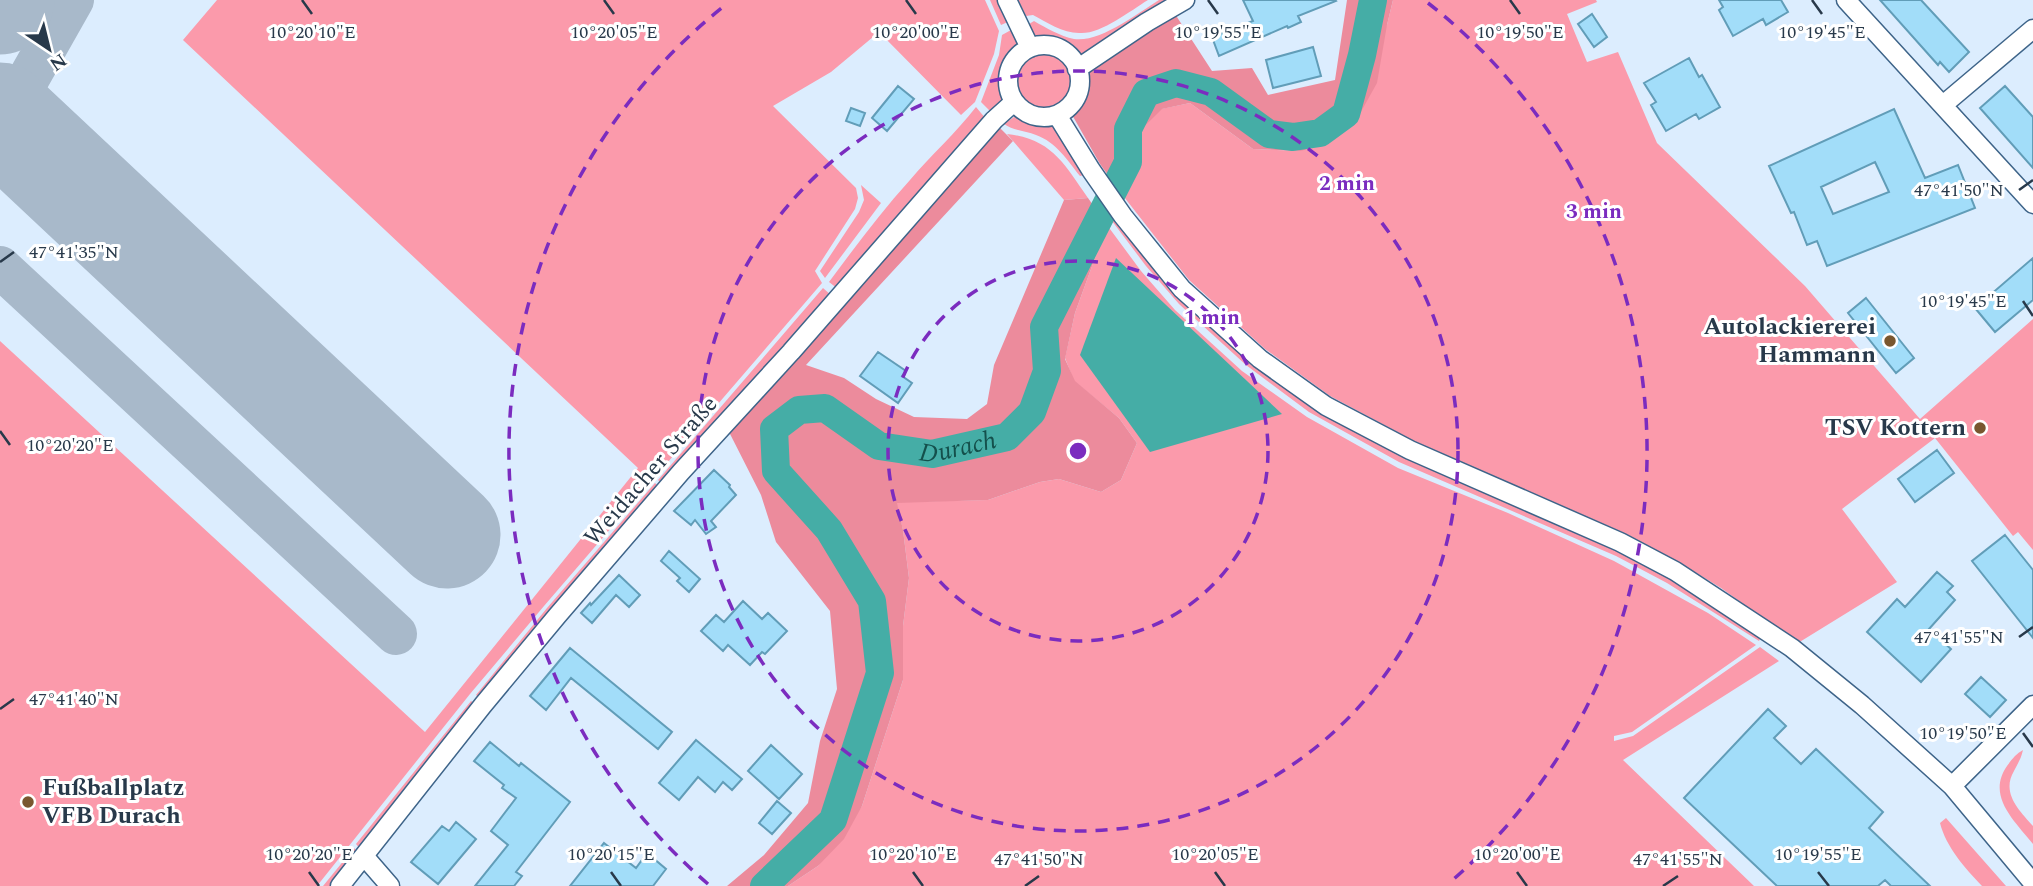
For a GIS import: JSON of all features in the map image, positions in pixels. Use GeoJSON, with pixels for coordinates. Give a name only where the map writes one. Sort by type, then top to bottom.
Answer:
{"type":"FeatureCollection","features":[{"type":"Feature","properties":{"kind":"street"},"geometry":{"type":"LineString","coordinates":[[1007,0],[1030,48]]}},
{"type":"Feature","properties":{"kind":"street"},"geometry":{"type":"LineString","coordinates":[[1077,69],[1185,0]]}},
{"type":"Feature","properties":{"kind":"street"},"geometry":{"type":"LineString","coordinates":[[1846,0],[2033,204]]}},
{"type":"Feature","properties":{"kind":"street"},"geometry":{"type":"LineString","coordinates":[[1943,105],[2033,29]]}},
{"type":"Feature","properties":{"kind":"street"},"geometry":{"type":"LineString","coordinates":[[1053,47],[1063,51],[1072,59],[1077,69],[1080,80],[1074,101],[1057,115],[1034,116],[1023,111],[1010,93],[1009,71],[1014,61],[1030,48],[1053,47]]}},
{"type":"Feature","properties":{"kind":"street","name":"Weidacher Straße"},"geometry":{"type":"LineString","coordinates":[[340,886],[483,705],[674,481],[792,352],[994,120],[1014,102]]}},
{"type":"Feature","properties":{"kind":"street"},"geometry":{"type":"LineString","coordinates":[[1057,115],[1123,216],[1182,289],[1260,359],[1326,406],[1410,450],[1620,542],[1675,570],[1792,648],[1862,705],[1952,786],[2033,883]]}},
{"type":"Feature","properties":{"kind":"street"},"geometry":{"type":"LineString","coordinates":[[1952,786],[2033,705]]}},
{"type":"Feature","properties":{"kind":"street"},"geometry":{"type":"LineString","coordinates":[[364,856],[390,886]]}},
{"type":"Feature","properties":{"kind":"shaded area"},"geometry":{"type":"Polygon","coordinates":[[[217,0],[985,0],[999,31],[994,54],[975,102],[961,115],[879,32],[831,72],[773,106],[856,188],[858,198],[855,209],[815,271],[822,283],[470,694],[317,886],[0,886],[0,341],[425,732],[638,468],[183,40],[217,0]]]}},
{"type":"Feature","properties":{"kind":"shaded area"},"geometry":{"type":"Polygon","coordinates":[[[990,0],[1000,0],[1010,21],[1001,25],[990,0]]]}},
{"type":"Feature","properties":{"kind":"shaded area"},"geometry":{"type":"Polygon","coordinates":[[[1018,0],[1148,0],[1096,30],[1073,33],[1033,15],[1026,16],[1018,0]]]}},
{"type":"Feature","properties":{"kind":"shaded area"},"geometry":{"type":"Polygon","coordinates":[[[1159,0],[1171,0],[1079,59],[1061,44],[1050,40],[1037,40],[1029,24],[1034,21],[1064,36],[1084,39],[1107,32],[1159,0]]]}},
{"type":"Feature","properties":{"kind":"shaded area"},"geometry":{"type":"Polygon","coordinates":[[[1347,0],[1393,0],[1377,83],[1357,119],[1330,141],[1301,151],[1253,149],[1190,103],[1162,109],[1138,133],[1133,175],[1117,188],[1071,113],[1083,96],[1087,74],[1175,14],[1212,71],[1252,68],[1268,95],[1335,80],[1347,0]]]}},
{"type":"Feature","properties":{"kind":"shaded area"},"geometry":{"type":"Polygon","coordinates":[[[1393,0],[1596,0],[1597,2],[1567,14],[1587,62],[1618,52],[1657,143],[1805,286],[1920,419],[2033,319],[2033,550],[2018,532],[2013,536],[1935,438],[1842,509],[1897,582],[1798,643],[1721,588],[1680,563],[1624,533],[1414,441],[1330,396],[1265,349],[1189,280],[1117,188],[1133,175],[1138,133],[1161,109],[1190,103],[1253,149],[1301,151],[1387,25],[1393,0]]]}},
{"type":"Feature","properties":{"kind":"shaded area"},"geometry":{"type":"Polygon","coordinates":[[[1011,30],[1019,47],[1008,59],[1003,71],[1002,85],[1006,101],[993,114],[981,102],[999,55],[1002,35],[1011,30]]]}},
{"type":"Feature","properties":{"kind":"shaded area"},"geometry":{"type":"Polygon","coordinates":[[[1038,53],[1050,53],[1060,57],[1068,65],[1072,81],[1068,97],[1060,105],[1050,109],[1038,109],[1028,105],[1020,97],[1016,87],[1016,75],[1020,65],[1028,57],[1038,53]]]}},
{"type":"Feature","properties":{"kind":"shaded area"},"geometry":{"type":"Polygon","coordinates":[[[976,107],[986,119],[838,289],[829,282],[889,205],[976,107]]]}},
{"type":"Feature","properties":{"kind":"shaded area"},"geometry":{"type":"Polygon","coordinates":[[[1017,115],[1034,124],[1053,124],[1084,175],[1080,176],[1050,142],[1004,124],[1017,115]]]}},
{"type":"Feature","properties":{"kind":"shaded area"},"geometry":{"type":"Polygon","coordinates":[[[999,127],[1013,141],[806,365],[844,378],[876,399],[914,417],[967,419],[987,404],[994,365],[1064,200],[1088,198],[1107,225],[1075,313],[1065,359],[1075,381],[1119,418],[1137,443],[1121,480],[1101,492],[1059,479],[1040,482],[988,500],[897,503],[909,578],[903,626],[903,680],[862,806],[844,839],[818,866],[788,886],[727,886],[764,855],[808,803],[820,741],[837,689],[830,611],[776,542],[761,495],[727,428],[999,127]]]}},
{"type":"Feature","properties":{"kind":"shaded area"},"geometry":{"type":"Polygon","coordinates":[[[1007,134],[1035,141],[1046,147],[1064,164],[1088,198],[1064,200],[1007,134]]]}},
{"type":"Feature","properties":{"kind":"shaded area"},"geometry":{"type":"Polygon","coordinates":[[[861,185],[881,203],[825,278],[820,271],[864,200],[861,185]]]}},
{"type":"Feature","properties":{"kind":"shaded area"},"geometry":{"type":"Polygon","coordinates":[[[1114,219],[1176,293],[1256,364],[1670,577],[1761,637],[1759,641],[1667,583],[1616,556],[1399,462],[1309,412],[1246,365],[1179,304],[1146,266],[1112,221],[1114,219]]]}},
{"type":"Feature","properties":{"kind":"shaded area"},"geometry":{"type":"Polygon","coordinates":[[[1107,225],[1141,271],[1175,310],[1242,371],[1307,417],[1398,468],[1508,513],[1614,561],[1708,613],[1756,645],[1632,732],[1614,736],[1614,741],[1633,736],[1760,647],[1779,661],[1623,760],[1754,886],[788,886],[818,866],[862,806],[903,680],[903,626],[909,578],[903,530],[896,502],[988,500],[1040,482],[1059,479],[1101,492],[1121,480],[1137,443],[1119,418],[1074,381],[1065,358],[1075,313],[1107,225]]]}},
{"type":"Feature","properties":{"kind":"shaded area"},"geometry":{"type":"Polygon","coordinates":[[[1116,258],[1282,414],[1150,452],[1080,355],[1116,258]]]}},
{"type":"Feature","properties":{"kind":"shaded area"},"geometry":{"type":"Polygon","coordinates":[[[823,288],[832,296],[663,485],[658,480],[823,288]]]}},
{"type":"Feature","properties":{"kind":"shaded area"},"geometry":{"type":"Polygon","coordinates":[[[655,483],[660,488],[482,700],[476,695],[655,483]]]}},
{"type":"Feature","properties":{"kind":"shaded area"},"geometry":{"type":"Polygon","coordinates":[[[471,701],[477,705],[361,850],[356,844],[471,701]]]}},
{"type":"Feature","properties":{"kind":"shaded area"},"geometry":{"type":"Polygon","coordinates":[[[2023,750],[2010,787],[2013,801],[2033,826],[2033,844],[2011,817],[2001,798],[2001,777],[2014,757],[2023,750]]]}},
{"type":"Feature","properties":{"kind":"shaded area"},"geometry":{"type":"Polygon","coordinates":[[[1946,818],[2006,886],[1982,886],[1969,872],[1951,849],[1943,832],[1940,823],[1946,818]]]}},
{"type":"Feature","properties":{"kind":"shaded area"},"geometry":{"type":"Polygon","coordinates":[[[354,848],[358,853],[332,886],[323,886],[354,848]]]}},
{"type":"Feature","properties":{"kind":"building"},"geometry":{"type":"Polygon","coordinates":[[[1243,0],[1336,1],[1298,16],[1301,22],[1219,56],[1212,37],[1253,21],[1243,0]]]}},
{"type":"Feature","properties":{"kind":"building"},"geometry":{"type":"Polygon","coordinates":[[[1719,0],[1781,0],[1788,12],[1766,25],[1763,19],[1733,36],[1719,10],[1723,7],[1719,0]]]}},
{"type":"Feature","properties":{"kind":"building"},"geometry":{"type":"Polygon","coordinates":[[[1880,0],[1921,0],[1969,52],[1949,72],[1940,62],[1938,65],[1880,0]]]}},
{"type":"Feature","properties":{"kind":"building"},"geometry":{"type":"Polygon","coordinates":[[[1592,14],[1607,37],[1594,47],[1578,24],[1592,14]]]}},
{"type":"Feature","properties":{"kind":"building"},"geometry":{"type":"Polygon","coordinates":[[[1313,47],[1321,76],[1273,88],[1266,60],[1313,47]]]}},
{"type":"Feature","properties":{"kind":"building"},"geometry":{"type":"Polygon","coordinates":[[[1689,58],[1720,107],[1699,119],[1696,114],[1666,131],[1651,105],[1656,102],[1644,83],[1689,58]]]}},
{"type":"Feature","properties":{"kind":"building"},"geometry":{"type":"Polygon","coordinates":[[[898,86],[914,99],[887,131],[872,118],[898,86]]]}},
{"type":"Feature","properties":{"kind":"building"},"geometry":{"type":"Polygon","coordinates":[[[2005,86],[2033,117],[2033,168],[1980,108],[2005,86]]]}},
{"type":"Feature","properties":{"kind":"building"},"geometry":{"type":"Polygon","coordinates":[[[851,108],[865,113],[860,126],[846,121],[851,108]]]}},
{"type":"Feature","properties":{"kind":"building"},"geometry":{"type":"Polygon","coordinates":[[[1894,109],[1925,178],[1958,165],[1975,208],[1827,266],[1817,241],[1807,245],[1794,212],[1791,213],[1769,166],[1894,109]],[[1875,162],[1821,187],[1833,214],[1889,192],[1875,162]]]}},
{"type":"Feature","properties":{"kind":"building"},"geometry":{"type":"Polygon","coordinates":[[[2033,258],[2033,300],[1995,332],[1975,308],[2033,258]]]}},
{"type":"Feature","properties":{"kind":"building"},"geometry":{"type":"Polygon","coordinates":[[[1866,298],[1914,358],[1896,373],[1848,313],[1866,298]]]}},
{"type":"Feature","properties":{"kind":"building"},"geometry":{"type":"Polygon","coordinates":[[[878,352],[906,371],[902,376],[912,383],[898,403],[860,376],[878,352]]]}},
{"type":"Feature","properties":{"kind":"building"},"geometry":{"type":"Polygon","coordinates":[[[1937,450],[1954,473],[1915,502],[1898,479],[1937,450]]]}},
{"type":"Feature","properties":{"kind":"building"},"geometry":{"type":"Polygon","coordinates":[[[714,470],[730,485],[736,495],[711,521],[716,527],[706,534],[695,520],[691,525],[674,511],[714,470]]]}},
{"type":"Feature","properties":{"kind":"building"},"geometry":{"type":"Polygon","coordinates":[[[2005,535],[2033,570],[2033,638],[1972,561],[2005,535]]]}},
{"type":"Feature","properties":{"kind":"building"},"geometry":{"type":"Polygon","coordinates":[[[669,551],[700,579],[689,592],[677,581],[680,578],[661,561],[669,551]]]}},
{"type":"Feature","properties":{"kind":"building"},"geometry":{"type":"Polygon","coordinates":[[[1937,572],[1953,586],[1947,592],[1955,600],[1929,629],[1951,649],[1921,682],[1867,632],[1897,599],[1905,607],[1937,572]]]}},
{"type":"Feature","properties":{"kind":"building"},"geometry":{"type":"Polygon","coordinates":[[[619,575],[640,595],[629,607],[616,595],[592,623],[581,613],[619,575]]]}},
{"type":"Feature","properties":{"kind":"building"},"geometry":{"type":"Polygon","coordinates":[[[743,601],[762,619],[768,613],[787,631],[750,665],[728,645],[723,651],[701,631],[716,615],[724,622],[743,601]]]}},
{"type":"Feature","properties":{"kind":"building"},"geometry":{"type":"Polygon","coordinates":[[[570,648],[672,732],[658,749],[571,678],[546,710],[530,696],[570,648]]]}},
{"type":"Feature","properties":{"kind":"building"},"geometry":{"type":"Polygon","coordinates":[[[1981,677],[2006,700],[1990,717],[1965,694],[1981,677]]]}},
{"type":"Feature","properties":{"kind":"building"},"geometry":{"type":"Polygon","coordinates":[[[1768,709],[1786,726],[1774,738],[1801,764],[1816,749],[1883,812],[1869,828],[1930,886],[1891,886],[1885,880],[1878,886],[1777,886],[1684,798],[1768,709]]]}},
{"type":"Feature","properties":{"kind":"building"},"geometry":{"type":"Polygon","coordinates":[[[696,740],[742,779],[732,790],[723,782],[715,792],[698,777],[679,800],[659,783],[696,740]]]}},
{"type":"Feature","properties":{"kind":"building"},"geometry":{"type":"Polygon","coordinates":[[[490,742],[570,802],[516,872],[522,876],[514,886],[475,886],[508,845],[491,831],[516,798],[474,761],[490,742]]]}},
{"type":"Feature","properties":{"kind":"building"},"geometry":{"type":"Polygon","coordinates":[[[771,745],[802,774],[779,799],[748,771],[771,745]]]}},
{"type":"Feature","properties":{"kind":"building"},"geometry":{"type":"Polygon","coordinates":[[[777,801],[791,813],[772,834],[759,823],[777,801]]]}},
{"type":"Feature","properties":{"kind":"building"},"geometry":{"type":"Polygon","coordinates":[[[456,822],[476,839],[438,884],[411,862],[442,826],[449,831],[456,822]]]}},
{"type":"Feature","properties":{"kind":"building"},"geometry":{"type":"Polygon","coordinates":[[[604,843],[636,868],[647,853],[666,869],[653,886],[570,886],[604,843]]]}},
{"type":"Feature","properties":{"kind":"waterway","name":"Durach"},"geometry":{"type":"LineString","coordinates":[[764,886],[833,820],[880,673],[872,601],[829,530],[776,471],[774,429],[799,410],[825,408],[879,446],[932,454],[1007,437],[1032,412],[1047,371],[1044,327],[1128,162],[1128,129],[1146,93],[1176,83],[1211,92],[1269,134],[1293,137],[1320,133],[1346,114],[1373,0]]}},
{"type":"Feature","properties":{"kind":"taxiway"},"geometry":{"type":"LineString","coordinates":[[0,129],[73,0]]}},
{"type":"Feature","properties":{"kind":"taxiway"},"geometry":{"type":"LineString","coordinates":[[0,267],[396,634]]}},
{"type":"Feature","properties":{"kind":"runway"},"geometry":{"type":"LineString","coordinates":[[0,116],[447,535]]}},
{"type":"Feature","properties":{"kind":"place","name":"Autolackiererei Hammann"},"geometry":{"type":"Point","coordinates":[1890,341]}},
{"type":"Feature","properties":{"kind":"place","name":"TSV Kottern"},"geometry":{"type":"Point","coordinates":[1980,428]}},
{"type":"Feature","properties":{"kind":"place","name":"Fußballplatz VFB Durach"},"geometry":{"type":"Point","coordinates":[28,802]}}]}
